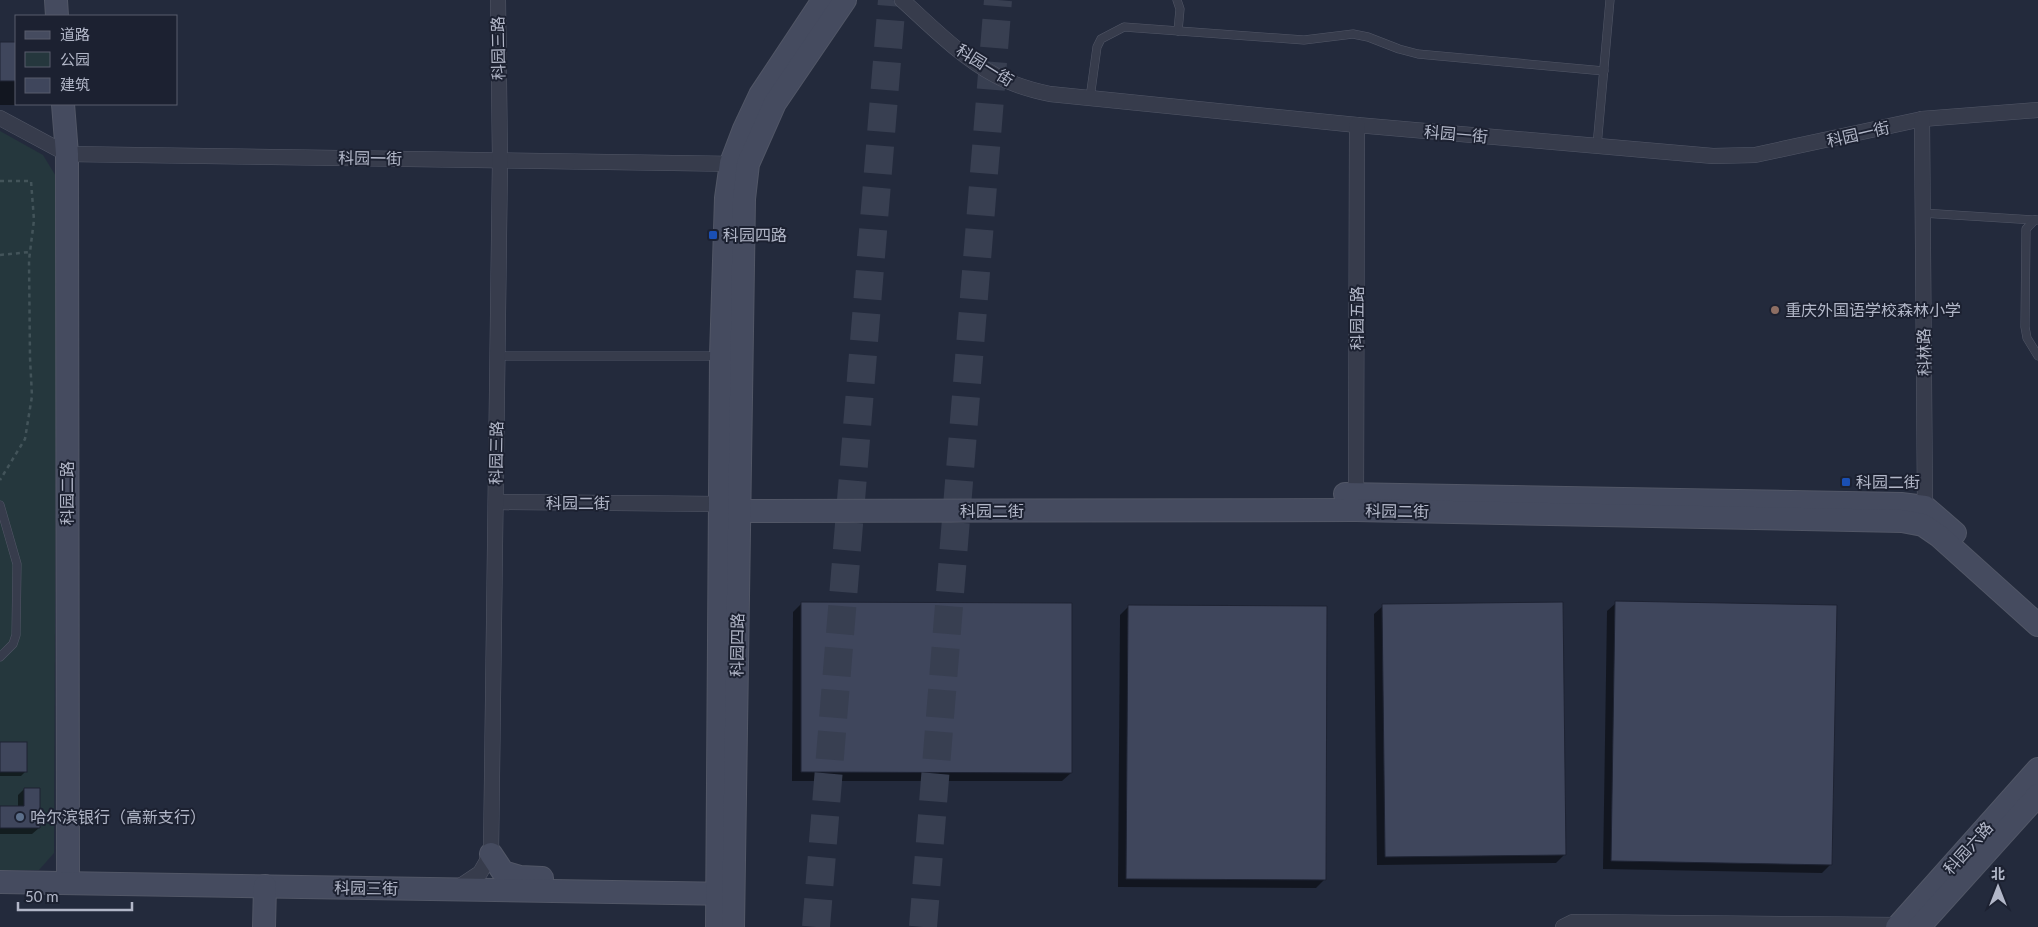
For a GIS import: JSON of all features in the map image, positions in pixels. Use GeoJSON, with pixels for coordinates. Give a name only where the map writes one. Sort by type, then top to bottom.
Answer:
{"type":"FeatureCollection","features":[{"type":"Feature","properties":{"kind":"street"},"geometry":{"type":"LineString","coordinates":[[56,0],[57,15]]}},
{"type":"Feature","properties":{"kind":"street","name":"科园三路"},"geometry":{"type":"LineString","coordinates":[[491,854],[500,160],[498,0]]}},
{"type":"Feature","properties":{"kind":"street","name":"科园四路"},"geometry":{"type":"LineString","coordinates":[[717,927],[725,887],[733,504],[744,199],[740,164],[744,129],[760,95],[823,0]]}},
{"type":"Feature","properties":{"kind":"street","name":"科园四路"},"geometry":{"type":"LineString","coordinates":[[733,504],[721,356],[726,198],[740,164],[776,103],[846,0]]}},
{"type":"Feature","properties":{"kind":"street","name":"科园一街"},"geometry":{"type":"LineString","coordinates":[[902,0],[958,50],[995,76],[1023,88],[1050,94],[1357,125],[1713,156],[1754,155],[1922,119],[1954,115],[2038,110]]}},
{"type":"Feature","properties":{"kind":"street","name":"科园二路"},"geometry":{"type":"LineString","coordinates":[[63,105],[66,154],[68,882]]}},
{"type":"Feature","properties":{"kind":"street","name":"科园一街"},"geometry":{"type":"LineString","coordinates":[[0,118],[66,154],[740,164]]}},
{"type":"Feature","properties":{"kind":"street","name":"科林路"},"geometry":{"type":"LineString","coordinates":[[1922,119],[1924,516]]}},
{"type":"Feature","properties":{"kind":"street","name":"科园五路"},"geometry":{"type":"LineString","coordinates":[[1356,502],[1357,125]]}},
{"type":"Feature","properties":{"kind":"street","name":"科园二街"},"geometry":{"type":"LineString","coordinates":[[496,502],[733,504],[1356,502],[1901,504],[1924,516]]}},
{"type":"Feature","properties":{"kind":"street"},"geometry":{"type":"LineString","coordinates":[[1924,516],[2038,606]]}},
{"type":"Feature","properties":{"kind":"street"},"geometry":{"type":"LineString","coordinates":[[1924,516],[1938,536],[2038,625]]}},
{"type":"Feature","properties":{"kind":"street","name":"科园六路"},"geometry":{"type":"LineString","coordinates":[[1904,926],[2038,768]]}},
{"type":"Feature","properties":{"kind":"street","name":"科园六路"},"geometry":{"type":"LineString","coordinates":[[1904,926],[2038,795]]}},
{"type":"Feature","properties":{"kind":"street"},"geometry":{"type":"LineString","coordinates":[[456,889],[480,873],[491,854],[503,872],[520,877],[725,887]]}},
{"type":"Feature","properties":{"kind":"street","name":"科园三街"},"geometry":{"type":"LineString","coordinates":[[0,882],[456,889],[725,887]]}},
{"type":"Feature","properties":{"kind":"street"},"geometry":{"type":"LineString","coordinates":[[264,886],[264,927]]}},
{"type":"Feature","properties":{"kind":"street","name":"科园四路"},"geometry":{"type":"LineString","coordinates":[[725,887],[733,927]]}},
{"type":"Feature","properties":{"kind":"street"},"geometry":{"type":"LineString","coordinates":[[1563,927],[1573,922],[1904,926]]}},
{"type":"Feature","properties":{"kind":"lane"},"geometry":{"type":"LineString","coordinates":[[1178,0],[1180,9],[1178,31]]}},
{"type":"Feature","properties":{"kind":"lane"},"geometry":{"type":"LineString","coordinates":[[1597,146],[1610,0]]}},
{"type":"Feature","properties":{"kind":"lane"},"geometry":{"type":"LineString","coordinates":[[1090,98],[1097,47],[1101,38],[1124,27],[1304,40],[1353,34],[1368,37],[1418,54],[1604,71]]}},
{"type":"Feature","properties":{"kind":"lane"},"geometry":{"type":"LineString","coordinates":[[1922,213],[2036,220]]}},
{"type":"Feature","properties":{"kind":"lane"},"geometry":{"type":"LineString","coordinates":[[2036,220],[2026,229],[2025,327],[2027,338],[2038,356]]}},
{"type":"Feature","properties":{"kind":"lane"},"geometry":{"type":"LineString","coordinates":[[497,356],[721,356]]}},
{"type":"Feature","properties":{"kind":"lane"},"geometry":{"type":"LineString","coordinates":[[0,505],[17,564],[16,635],[13,644],[0,657]]}},
{"type":"Feature","properties":{"kind":"path"},"geometry":{"type":"LineString","coordinates":[[0,181],[31,181],[34,220],[30,252],[29,300],[32,396],[25,439],[0,480]]}},
{"type":"Feature","properties":{"kind":"path"},"geometry":{"type":"LineString","coordinates":[[0,255],[30,252]]}},
{"type":"Feature","properties":{"kind":"green space"},"geometry":{"type":"Polygon","coordinates":[[[0,131],[43,155],[57,178],[54,853],[39,870],[0,870],[0,131]]]}},
{"type":"Feature","properties":{"kind":"building"},"geometry":{"type":"Polygon","coordinates":[[[0,42],[15,42],[15,81],[0,81],[0,42]]]}},
{"type":"Feature","properties":{"kind":"building"},"geometry":{"type":"Polygon","coordinates":[[[1615,601],[1837,605],[1832,865],[1611,861],[1615,601]]]}},
{"type":"Feature","properties":{"kind":"building"},"geometry":{"type":"Polygon","coordinates":[[[801,602],[1072,603],[1072,773],[801,772],[801,602]]]}},
{"type":"Feature","properties":{"kind":"building"},"geometry":{"type":"Polygon","coordinates":[[[1563,602],[1566,855],[1385,857],[1382,604],[1563,602]]]}},
{"type":"Feature","properties":{"kind":"building"},"geometry":{"type":"Polygon","coordinates":[[[1128,605],[1327,606],[1326,880],[1126,879],[1128,605]]]}},
{"type":"Feature","properties":{"kind":"building"},"geometry":{"type":"Polygon","coordinates":[[[0,742],[27,742],[27,772],[0,772],[0,742]]]}},
{"type":"Feature","properties":{"kind":"building","name":"哈尔滨银行（高新支行）"},"geometry":{"type":"Polygon","coordinates":[[[24,788],[40,788],[40,828],[0,828],[0,806],[24,806],[24,788]]]}},
{"type":"Feature","properties":{"kind":"tunnel"},"geometry":{"type":"LineString","coordinates":[[816,927],[892,0]]}},
{"type":"Feature","properties":{"kind":"tunnel"},"geometry":{"type":"LineString","coordinates":[[923,927],[998,0]]}},
{"type":"Feature","properties":{"kind":"place","name":"科园四路"},"geometry":{"type":"Point","coordinates":[713,235]}},
{"type":"Feature","properties":{"kind":"place","name":"重庆外国语学校森林小学"},"geometry":{"type":"Point","coordinates":[1775,310]}},
{"type":"Feature","properties":{"kind":"place","name":"科园二街"},"geometry":{"type":"Point","coordinates":[1846,482]}},
{"type":"Feature","properties":{"kind":"place","name":"哈尔滨银行（高新支行）"},"geometry":{"type":"Point","coordinates":[20,817]}}]}
